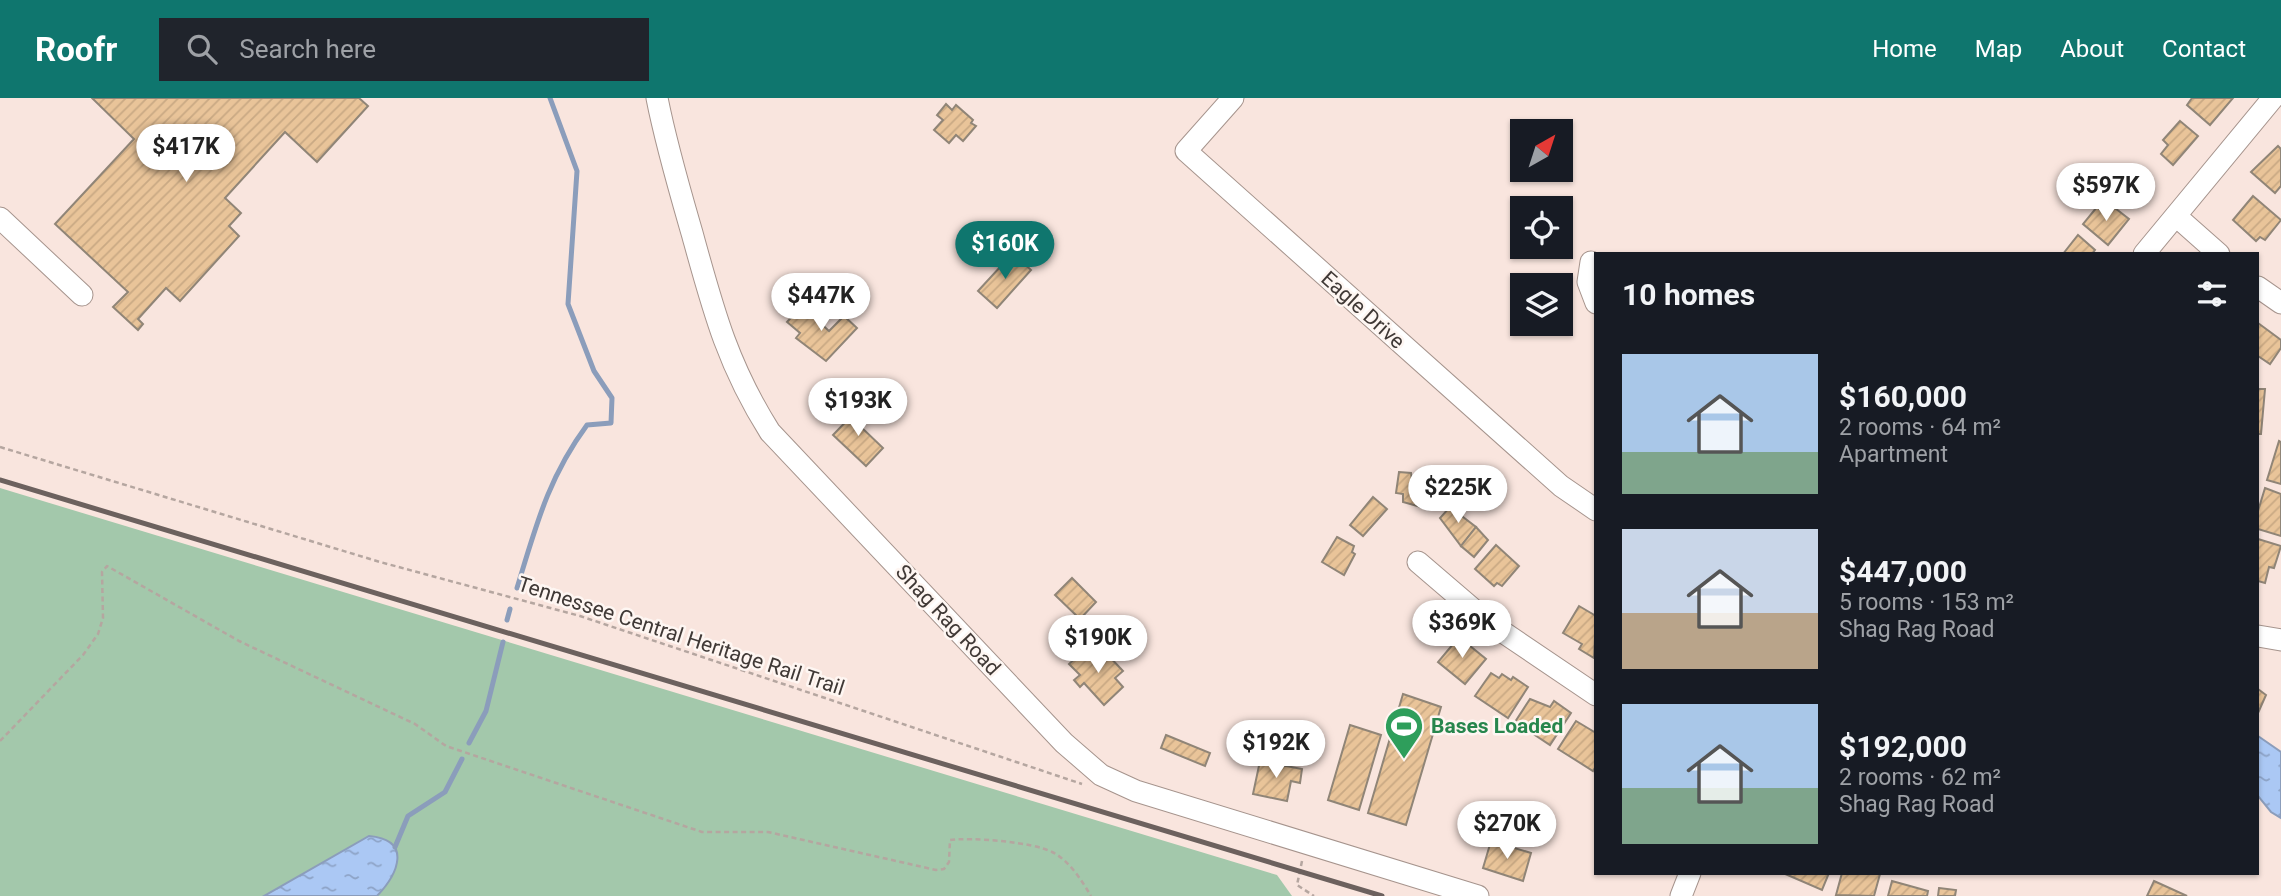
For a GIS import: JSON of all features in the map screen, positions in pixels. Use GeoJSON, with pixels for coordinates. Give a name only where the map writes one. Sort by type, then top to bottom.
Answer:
{"type":"FeatureCollection","features":[{"type":"Feature","properties":{"kind":"street","name":"Shag Rag Road"},"geometry":{"type":"LineString","coordinates":[[657,98],[666,146],[731,364],[770,432],[1065,743],[1101,775],[1136,791],[1478,896]]}},
{"type":"Feature","properties":{"kind":"street","name":"Eagle Drive"},"geometry":{"type":"LineString","coordinates":[[1233,98],[1186,151],[1561,486],[1594,509]]}},
{"type":"Feature","properties":{"kind":"street"},"geometry":{"type":"LineString","coordinates":[[2146,252],[2273,98]]}},
{"type":"Feature","properties":{"kind":"street"},"geometry":{"type":"LineString","coordinates":[[2176,216],[2217,252]]}},
{"type":"Feature","properties":{"kind":"street"},"geometry":{"type":"LineString","coordinates":[[0,218],[82,295]]}},
{"type":"Feature","properties":{"kind":"street"},"geometry":{"type":"LineString","coordinates":[[1591,262],[1588,282],[1594,298]]}},
{"type":"Feature","properties":{"kind":"street"},"geometry":{"type":"LineString","coordinates":[[2259,288],[2281,303]]}},
{"type":"Feature","properties":{"kind":"street"},"geometry":{"type":"LineString","coordinates":[[1418,562],[1488,622],[1594,694]]}},
{"type":"Feature","properties":{"kind":"street"},"geometry":{"type":"LineString","coordinates":[[2259,636],[2281,640]]}},
{"type":"Feature","properties":{"kind":"street"},"geometry":{"type":"LineString","coordinates":[[1681,896],[1689,875]]}},
{"type":"Feature","properties":{"kind":"path","name":"Tennessee Central Heritage Rail Trail"},"geometry":{"type":"LineString","coordinates":[[0,447],[380,562],[580,616],[1083,785]]}},
{"type":"Feature","properties":{"kind":"path"},"geometry":{"type":"LineString","coordinates":[[0,741],[83,655],[98,634],[103,618],[102,572],[107,566],[239,641],[415,724],[446,746],[543,780],[702,832],[768,832],[936,870],[944,869],[949,862],[950,840],[1043,849],[1054,852],[1091,896]]}},
{"type":"Feature","properties":{"kind":"path"},"geometry":{"type":"LineString","coordinates":[[1302,859],[1297,885],[1314,896]]}},
{"type":"Feature","properties":{"kind":"green space"},"geometry":{"type":"Polygon","coordinates":[[[0,488],[1277,875],[1292,896],[0,896],[0,488]]]}},
{"type":"Feature","properties":{"kind":"water"},"geometry":{"type":"Polygon","coordinates":[[[2259,737],[2281,752],[2281,818],[2271,812],[2259,797],[2259,737]]]}},
{"type":"Feature","properties":{"kind":"water"},"geometry":{"type":"Polygon","coordinates":[[[369,836],[392,844],[396,851],[397,859],[391,878],[377,896],[264,896],[369,836]]]}},
{"type":"Feature","properties":{"kind":"building"},"geometry":{"type":"Polygon","coordinates":[[[92,98],[359,98],[368,106],[317,162],[285,132],[225,198],[241,213],[229,226],[239,236],[180,301],[166,288],[138,319],[143,324],[138,330],[113,307],[128,292],[55,224],[134,139],[92,98]]]}},
{"type":"Feature","properties":{"kind":"building"},"geometry":{"type":"Polygon","coordinates":[[[2192,98],[2233,98],[2210,125],[2187,105],[2192,98]]]}},
{"type":"Feature","properties":{"kind":"building"},"geometry":{"type":"Polygon","coordinates":[[[946,104],[952,110],[956,105],[976,126],[963,141],[956,135],[949,143],[934,130],[943,120],[937,115],[946,104]]]}},
{"type":"Feature","properties":{"kind":"building"},"geometry":{"type":"Polygon","coordinates":[[[2180,121],[2198,136],[2173,165],[2161,154],[2168,145],[2163,140],[2180,121]]]}},
{"type":"Feature","properties":{"kind":"building"},"geometry":{"type":"Polygon","coordinates":[[[2278,146],[2281,149],[2281,186],[2275,193],[2251,172],[2278,146]]]}},
{"type":"Feature","properties":{"kind":"building"},"geometry":{"type":"Polygon","coordinates":[[[2253,196],[2281,220],[2265,240],[2260,237],[2256,241],[2233,220],[2253,196]]]}},
{"type":"Feature","properties":{"kind":"building"},"geometry":{"type":"Polygon","coordinates":[[[2111,205],[2129,219],[2108,245],[2083,224],[2097,207],[2104,213],[2111,205]]]}},
{"type":"Feature","properties":{"kind":"building"},"geometry":{"type":"Polygon","coordinates":[[[2078,235],[2095,250],[2094,252],[2065,252],[2078,235]]]}},
{"type":"Feature","properties":{"kind":"building"},"geometry":{"type":"Polygon","coordinates":[[[1013,253],[1031,270],[997,308],[978,291],[1013,253]]]}},
{"type":"Feature","properties":{"kind":"building"},"geometry":{"type":"Polygon","coordinates":[[[802,306],[829,331],[844,316],[857,328],[826,361],[796,338],[800,333],[787,322],[802,306]]]}},
{"type":"Feature","properties":{"kind":"building"},"geometry":{"type":"Polygon","coordinates":[[[2259,324],[2281,340],[2281,348],[2270,364],[2259,357],[2259,324]]]}},
{"type":"Feature","properties":{"kind":"building"},"geometry":{"type":"Polygon","coordinates":[[[2259,389],[2265,389],[2261,434],[2259,389]]]}},
{"type":"Feature","properties":{"kind":"building"},"geometry":{"type":"Polygon","coordinates":[[[860,407],[870,417],[861,427],[883,448],[866,466],[833,435],[860,407]]]}},
{"type":"Feature","properties":{"kind":"building"},"geometry":{"type":"Polygon","coordinates":[[[2279,441],[2281,442],[2281,484],[2267,480],[2279,441]]]}},
{"type":"Feature","properties":{"kind":"building"},"geometry":{"type":"Polygon","coordinates":[[[1399,472],[1411,473],[1412,481],[1425,484],[1431,493],[1428,509],[1403,502],[1403,494],[1396,493],[1399,472]]]}},
{"type":"Feature","properties":{"kind":"building"},"geometry":{"type":"Polygon","coordinates":[[[2265,488],[2281,494],[2281,536],[2259,529],[2259,508],[2265,488]]]}},
{"type":"Feature","properties":{"kind":"building"},"geometry":{"type":"Polygon","coordinates":[[[1373,497],[1387,509],[1363,536],[1350,525],[1373,497]]]}},
{"type":"Feature","properties":{"kind":"building"},"geometry":{"type":"Polygon","coordinates":[[[1450,507],[1476,527],[1461,546],[1440,518],[1450,507]]]}},
{"type":"Feature","properties":{"kind":"building"},"geometry":{"type":"Polygon","coordinates":[[[1476,527],[1488,540],[1474,557],[1461,546],[1476,527]]]}},
{"type":"Feature","properties":{"kind":"building"},"geometry":{"type":"Polygon","coordinates":[[[1337,537],[1354,546],[1352,552],[1355,554],[1344,575],[1322,562],[1337,537]]]}},
{"type":"Feature","properties":{"kind":"building"},"geometry":{"type":"Polygon","coordinates":[[[2259,539],[2281,546],[2274,568],[2269,567],[2265,583],[2259,581],[2259,539]]]}},
{"type":"Feature","properties":{"kind":"building"},"geometry":{"type":"Polygon","coordinates":[[[1496,545],[1519,566],[1502,586],[1497,583],[1494,586],[1475,569],[1496,545]]]}},
{"type":"Feature","properties":{"kind":"building"},"geometry":{"type":"Polygon","coordinates":[[[1072,578],[1096,602],[1080,619],[1055,595],[1072,578]]]}},
{"type":"Feature","properties":{"kind":"building"},"geometry":{"type":"Polygon","coordinates":[[[1579,606],[1594,615],[1594,658],[1579,649],[1582,644],[1563,633],[1579,606]]]}},
{"type":"Feature","properties":{"kind":"building"},"geometry":{"type":"Polygon","coordinates":[[[1459,637],[1486,659],[1465,684],[1438,662],[1459,637]]]}},
{"type":"Feature","properties":{"kind":"building"},"geometry":{"type":"Polygon","coordinates":[[[1087,648],[1096,658],[1104,651],[1123,671],[1115,678],[1123,687],[1104,705],[1084,683],[1080,687],[1074,680],[1080,675],[1069,664],[1087,648]]]}},
{"type":"Feature","properties":{"kind":"building"},"geometry":{"type":"Polygon","coordinates":[[[1491,673],[1499,678],[1502,674],[1511,680],[1513,677],[1528,687],[1508,718],[1475,696],[1491,673]]]}},
{"type":"Feature","properties":{"kind":"building"},"geometry":{"type":"Polygon","coordinates":[[[2259,690],[2266,695],[2259,711],[2259,690]]]}},
{"type":"Feature","properties":{"kind":"building","name":"Bases Loaded"},"geometry":{"type":"Polygon","coordinates":[[[1403,694],[1441,707],[1406,825],[1368,813],[1403,694]]]}},
{"type":"Feature","properties":{"kind":"building"},"geometry":{"type":"Polygon","coordinates":[[[1530,699],[1550,707],[1554,701],[1571,713],[1550,745],[1515,722],[1530,699]]]}},
{"type":"Feature","properties":{"kind":"building"},"geometry":{"type":"Polygon","coordinates":[[[1576,721],[1594,732],[1594,769],[1593,771],[1558,749],[1576,721]]]}},
{"type":"Feature","properties":{"kind":"building","name":"Bases Loaded"},"geometry":{"type":"Polygon","coordinates":[[[1350,725],[1381,735],[1359,810],[1328,800],[1350,725]]]}},
{"type":"Feature","properties":{"kind":"building"},"geometry":{"type":"Polygon","coordinates":[[[1166,735],[1210,753],[1205,766],[1161,748],[1166,735]]]}},
{"type":"Feature","properties":{"kind":"building"},"geometry":{"type":"Polygon","coordinates":[[[1260,761],[1302,769],[1300,783],[1291,781],[1287,801],[1253,794],[1260,761]]]}},
{"type":"Feature","properties":{"kind":"building"},"geometry":{"type":"Polygon","coordinates":[[[1491,841],[1531,853],[1523,881],[1483,868],[1491,841]]]}},
{"type":"Feature","properties":{"kind":"building"},"geometry":{"type":"Polygon","coordinates":[[[1788,875],[1828,875],[1822,890],[1788,875]]]}},
{"type":"Feature","properties":{"kind":"building"},"geometry":{"type":"Polygon","coordinates":[[[1841,875],[1880,875],[1874,896],[1836,895],[1841,875]]]}},
{"type":"Feature","properties":{"kind":"building"},"geometry":{"type":"Polygon","coordinates":[[[1892,881],[1928,891],[1927,896],[1888,896],[1892,881]]]}},
{"type":"Feature","properties":{"kind":"building"},"geometry":{"type":"Polygon","coordinates":[[[2154,881],[2187,896],[2147,896],[2154,881]]]}},
{"type":"Feature","properties":{"kind":"building"},"geometry":{"type":"Polygon","coordinates":[[[1939,888],[1956,890],[1955,896],[1938,896],[1939,888]]]}},
{"type":"Feature","properties":{"kind":"waterway"},"geometry":{"type":"LineString","coordinates":[[517,588],[544,503],[562,464],[587,425],[611,423],[612,398],[594,371],[568,304],[577,171],[550,98]]}},
{"type":"Feature","properties":{"kind":"waterway"},"geometry":{"type":"LineString","coordinates":[[507,620],[510,609]]}},
{"type":"Feature","properties":{"kind":"waterway"},"geometry":{"type":"LineString","coordinates":[[469,743],[486,711],[503,642]]}},
{"type":"Feature","properties":{"kind":"waterway"},"geometry":{"type":"LineString","coordinates":[[395,847],[408,816],[445,792],[462,759]]}},
{"type":"Feature","properties":{"kind":"railway"},"geometry":{"type":"LineString","coordinates":[[0,480],[1382,896]]}},
{"type":"Feature","properties":{"kind":"place","name":"Bases Loaded"},"geometry":{"type":"Point","coordinates":[1404,760]}}]}
